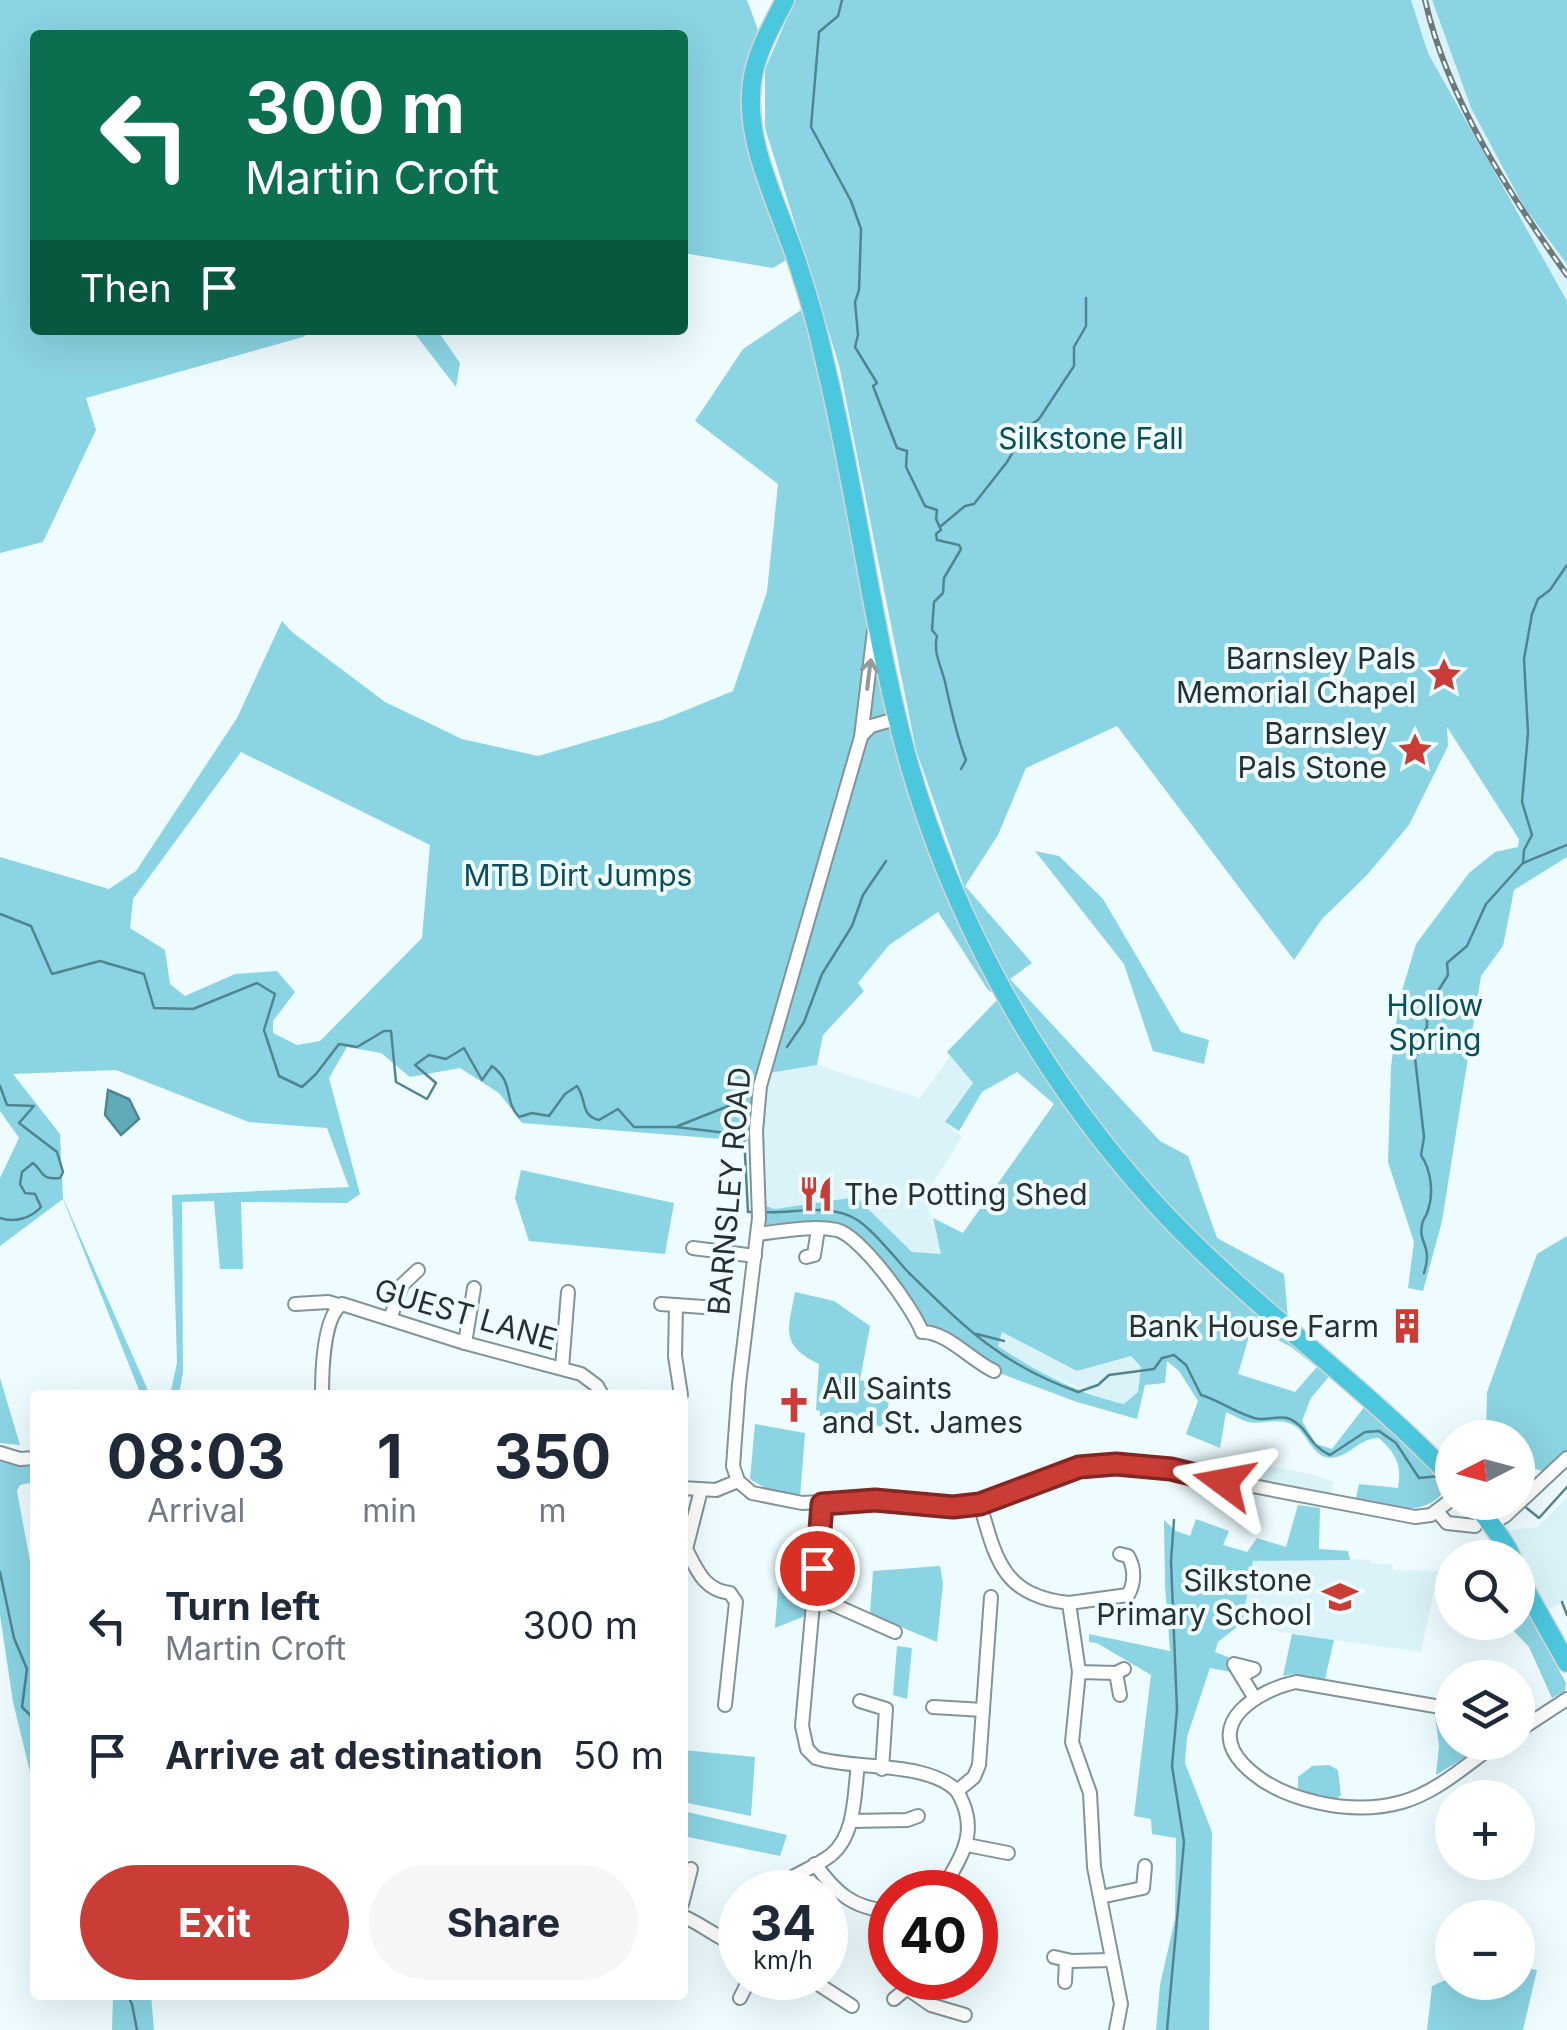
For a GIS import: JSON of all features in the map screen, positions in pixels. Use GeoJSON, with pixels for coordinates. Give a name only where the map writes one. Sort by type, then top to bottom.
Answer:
{"type":"FeatureCollection","features":[{"type":"Feature","properties":{"kind":"highway","name":"BARNSLEY ROAD"},"geometry":{"type":"LineString","coordinates":[[785,0],[754,70],[753,121],[760,158],[799,266],[826,363],[876,612]]}},
{"type":"Feature","properties":{"kind":"highway"},"geometry":{"type":"LineString","coordinates":[[876,612],[907,754],[948,873],[1011,1006],[1068,1096],[1153,1201],[1217,1265],[1347,1377],[1435,1462]]}},
{"type":"Feature","properties":{"kind":"highway"},"geometry":{"type":"LineString","coordinates":[[1478,1522],[1505,1540]]}},
{"type":"Feature","properties":{"kind":"highway"},"geometry":{"type":"LineString","coordinates":[[1535,1607],[1567,1664]]}},
{"type":"Feature","properties":{"kind":"street","name":"BARNSLEY ROAD"},"geometry":{"type":"LineString","coordinates":[[738,1481],[733,1466],[739,1384],[758,1234],[756,1131],[760,1086],[861,737],[876,612]]}},
{"type":"Feature","properties":{"kind":"street"},"geometry":{"type":"LineString","coordinates":[[861,737],[871,726],[899,718]]}},
{"type":"Feature","properties":{"kind":"street"},"geometry":{"type":"LineString","coordinates":[[758,1234],[818,1229],[849,1234],[917,1317],[920,1337],[934,1332],[974,1362],[994,1371]]}},
{"type":"Feature","properties":{"kind":"street"},"geometry":{"type":"LineString","coordinates":[[814,1256],[818,1229]]}},
{"type":"Feature","properties":{"kind":"street"},"geometry":{"type":"LineString","coordinates":[[693,1248],[755,1256]]}},
{"type":"Feature","properties":{"kind":"street"},"geometry":{"type":"LineString","coordinates":[[390,1319],[410,1273]]}},
{"type":"Feature","properties":{"kind":"street"},"geometry":{"type":"LineString","coordinates":[[465,1343],[470,1295]]}},
{"type":"Feature","properties":{"kind":"street"},"geometry":{"type":"LineString","coordinates":[[562,1368],[564,1299]]}},
{"type":"Feature","properties":{"kind":"street"},"geometry":{"type":"LineString","coordinates":[[300,1307],[328,1302],[338,1306]]}},
{"type":"Feature","properties":{"kind":"street"},"geometry":{"type":"LineString","coordinates":[[679,1390],[669,1305],[718,1308]]}},
{"type":"Feature","properties":{"kind":"street","name":"GUEST LANE"},"geometry":{"type":"LineString","coordinates":[[322,1390],[323,1359],[338,1306],[581,1374],[600,1390]]}},
{"type":"Feature","properties":{"kind":"street"},"geometry":{"type":"LineString","coordinates":[[0,1453],[30,1458]]}},
{"type":"Feature","properties":{"kind":"street"},"geometry":{"type":"LineString","coordinates":[[1443,1520],[1478,1522],[1512,1510],[1567,1458]]}},
{"type":"Feature","properties":{"kind":"street"},"geometry":{"type":"LineString","coordinates":[[688,1489],[716,1490],[738,1481],[752,1492],[822,1504],[875,1500],[953,1507],[980,1504],[1079,1467],[1116,1464],[1171,1469],[1415,1517],[1435,1512]]}},
{"type":"Feature","properties":{"kind":"street"},"geometry":{"type":"LineString","coordinates":[[688,1536],[701,1490]]}},
{"type":"Feature","properties":{"kind":"street"},"geometry":{"type":"LineString","coordinates":[[822,1504],[803,1739],[816,1758],[922,1774],[951,1785],[966,1806],[967,1845],[953,1870]]}},
{"type":"Feature","properties":{"kind":"street"},"geometry":{"type":"LineString","coordinates":[[980,1504],[996,1556],[1010,1578],[1037,1597],[1069,1603],[1134,1598],[1128,1553]]}},
{"type":"Feature","properties":{"kind":"street"},"geometry":{"type":"LineString","coordinates":[[688,1556],[711,1588],[735,1596],[725,1705]]}},
{"type":"Feature","properties":{"kind":"street"},"geometry":{"type":"LineString","coordinates":[[814,1596],[886,1632]]}},
{"type":"Feature","properties":{"kind":"street"},"geometry":{"type":"LineString","coordinates":[[957,1791],[974,1777],[979,1765],[991,1597]]}},
{"type":"Feature","properties":{"kind":"street"},"geometry":{"type":"LineString","coordinates":[[1069,1603],[1079,1672],[1072,1742],[1090,1793],[1094,1866],[1121,2004],[1116,2030]]}},
{"type":"Feature","properties":{"kind":"street"},"geometry":{"type":"LineString","coordinates":[[990,1613],[1006,1614]]}},
{"type":"Feature","properties":{"kind":"street"},"geometry":{"type":"LineString","coordinates":[[1079,1672],[1120,1671],[1120,1696]]}},
{"type":"Feature","properties":{"kind":"street"},"geometry":{"type":"LineString","coordinates":[[1242,1676],[1254,1697]]}},
{"type":"Feature","properties":{"kind":"street"},"geometry":{"type":"LineString","coordinates":[[1435,1706],[1296,1682],[1275,1686],[1241,1708],[1233,1722],[1235,1752],[1265,1782],[1314,1801],[1366,1807],[1421,1796],[1471,1760]]}},
{"type":"Feature","properties":{"kind":"street"},"geometry":{"type":"LineString","coordinates":[[1535,1720],[1567,1699]]}},
{"type":"Feature","properties":{"kind":"street"},"geometry":{"type":"LineString","coordinates":[[860,1701],[886,1710],[882,1768]]}},
{"type":"Feature","properties":{"kind":"street"},"geometry":{"type":"LineString","coordinates":[[940,1703],[983,1710]]}},
{"type":"Feature","properties":{"kind":"street"},"geometry":{"type":"LineString","coordinates":[[803,1870],[840,1846],[851,1822],[858,1765]]}},
{"type":"Feature","properties":{"kind":"street"},"geometry":{"type":"LineString","coordinates":[[851,1822],[911,1823]]}},
{"type":"Feature","properties":{"kind":"street"},"geometry":{"type":"LineString","coordinates":[[967,1845],[990,1844],[1008,1853]]}},
{"type":"Feature","properties":{"kind":"street"},"geometry":{"type":"LineString","coordinates":[[815,1864],[840,1896],[868,1905]]}},
{"type":"Feature","properties":{"kind":"street"},"geometry":{"type":"LineString","coordinates":[[1100,1897],[1146,1894],[1145,1866]]}},
{"type":"Feature","properties":{"kind":"street"},"geometry":{"type":"LineString","coordinates":[[688,1876],[691,1869]]}},
{"type":"Feature","properties":{"kind":"street"},"geometry":{"type":"LineString","coordinates":[[688,1918],[718,1936]]}},
{"type":"Feature","properties":{"kind":"street"},"geometry":{"type":"LineString","coordinates":[[1065,1982],[1060,1958],[1110,1960]]}},
{"type":"Feature","properties":{"kind":"street"},"geometry":{"type":"LineString","coordinates":[[843,2000],[848,2003],[854,1988]]}},
{"type":"Feature","properties":{"kind":"street"},"geometry":{"type":"LineString","coordinates":[[920,2000],[965,2014]]}},
{"type":"Feature","properties":{"kind":"shaded area"},"geometry":{"type":"Polygon","coordinates":[[[1411,0],[1432,0],[1471,108],[1524,207],[1567,264],[1567,301],[1428,53],[1411,0]]]}},
{"type":"Feature","properties":{"kind":"shaded area"},"geometry":{"type":"Polygon","coordinates":[[[950,1056],[973,1083],[945,1122],[962,1137],[925,1196],[942,1254],[912,1252],[856,1197],[775,1209],[760,1204],[763,1074],[817,1065],[920,1098],[950,1056]]]}},
{"type":"Feature","properties":{"kind":"shaded area"},"geometry":{"type":"Polygon","coordinates":[[[108,1090],[129,1099],[139,1119],[121,1135],[105,1115],[108,1090]]]}},
{"type":"Feature","properties":{"kind":"shaded area"},"geometry":{"type":"Polygon","coordinates":[[[1002,1332],[1077,1371],[1131,1356],[1141,1367],[1138,1392],[1125,1404],[1100,1399],[1034,1371],[998,1346],[1002,1332]]]}},
{"type":"Feature","properties":{"kind":"shaded area"},"geometry":{"type":"Polygon","coordinates":[[[1251,1463],[1334,1482],[1331,1494],[1249,1481],[1251,1463]]]}},
{"type":"Feature","properties":{"kind":"shaded area"},"geometry":{"type":"Polygon","coordinates":[[[1567,1497],[1567,1600],[1545,1611],[1535,1590],[1535,1540],[1511,1540],[1510,1530],[1538,1527],[1567,1497]]]}},
{"type":"Feature","properties":{"kind":"shaded area","name":"Silkstone Primary School"},"geometry":{"type":"Polygon","coordinates":[[[1370,1560],[1392,1564],[1393,1570],[1435,1571],[1421,1652],[1242,1623],[1253,1561],[1370,1560]]]}},
{"type":"Feature","properties":{"kind":"green space"},"geometry":{"type":"Polygon","coordinates":[[[0,0],[747,0],[758,30],[749,55],[747,87],[791,257],[773,268],[688,254],[688,30],[30,30],[30,335],[306,335],[86,398],[96,430],[43,542],[0,553],[0,0]]]}},
{"type":"Feature","properties":{"kind":"green space"},"geometry":{"type":"Polygon","coordinates":[[[795,0],[1411,0],[1428,53],[1567,301],[1567,857],[1514,890],[1503,946],[1481,976],[1442,1221],[1423,1291],[1408,1288],[1414,1242],[1388,1162],[1391,1067],[1399,1001],[1416,944],[1469,873],[1495,852],[1518,847],[1519,839],[1447,727],[1448,746],[1409,825],[1367,875],[1322,919],[1294,960],[1117,726],[1026,768],[998,835],[965,886],[1032,963],[1010,979],[1160,1141],[1188,1156],[1217,1238],[1284,1274],[1288,1318],[1078,1123],[1160,1223],[1331,1374],[1311,1398],[1302,1421],[1316,1444],[1332,1449],[1365,1406],[1435,1470],[1435,1500],[1427,1505],[1393,1507],[1356,1498],[1359,1484],[1398,1488],[1396,1460],[1379,1438],[1329,1458],[1317,1452],[1300,1430],[1289,1423],[1248,1422],[1226,1412],[1220,1448],[1186,1434],[1198,1401],[1179,1371],[1167,1361],[1165,1383],[1145,1385],[1137,1419],[1077,1402],[994,1371],[922,1332],[849,1234],[758,1234],[760,1204],[775,1209],[856,1197],[912,1252],[941,1254],[933,1218],[963,1233],[1054,1104],[1017,1072],[982,1092],[959,1131],[945,1122],[973,1083],[947,1052],[1000,997],[988,990],[938,912],[889,945],[858,983],[864,991],[823,1035],[817,1065],[763,1074],[755,1080],[748,1141],[522,1123],[499,1093],[460,1068],[410,1077],[381,1053],[347,1047],[329,1078],[360,1194],[347,1203],[241,1202],[243,1269],[220,1269],[214,1201],[182,1202],[180,1390],[171,1390],[177,1363],[172,1195],[349,1187],[327,1128],[249,1122],[116,1070],[13,1074],[60,1134],[63,1198],[148,1390],[139,1390],[63,1199],[0,1246],[0,1178],[19,1138],[0,1111],[0,857],[109,889],[136,871],[237,718],[282,621],[385,702],[462,739],[538,756],[662,720],[733,691],[767,592],[778,484],[695,421],[743,349],[801,310],[820,368],[881,663],[956,892],[964,887],[916,750],[839,365],[765,128],[765,69],[795,0]],[[241,752],[133,899],[130,928],[165,950],[170,984],[185,996],[235,974],[277,971],[295,992],[273,1021],[273,1033],[297,1045],[320,1041],[422,938],[430,845],[241,752]],[[1252,1326],[1238,1374],[1295,1392],[1317,1367],[1291,1347],[1252,1326]],[[1002,1332],[998,1346],[1075,1388],[1124,1404],[1138,1392],[1141,1367],[1131,1356],[1077,1371],[1002,1332]]]}},
{"type":"Feature","properties":{"kind":"green space"},"geometry":{"type":"Polygon","coordinates":[[[1432,0],[1567,0],[1567,264],[1524,207],[1471,108],[1432,0]]]}},
{"type":"Feature","properties":{"kind":"green space"},"geometry":{"type":"Polygon","coordinates":[[[416,335],[440,335],[460,363],[456,387],[416,335]]]}},
{"type":"Feature","properties":{"kind":"green space"},"geometry":{"type":"Polygon","coordinates":[[[1035,851],[1059,856],[1103,899],[1181,1032],[1209,1040],[1204,1064],[1153,1051],[1124,964],[1035,851]]]}},
{"type":"Feature","properties":{"kind":"green space"},"geometry":{"type":"Polygon","coordinates":[[[521,1170],[674,1203],[665,1254],[529,1241],[515,1198],[521,1170]]]}},
{"type":"Feature","properties":{"kind":"green space"},"geometry":{"type":"Polygon","coordinates":[[[1567,1236],[1567,1451],[1542,1471],[1535,1469],[1535,1420],[1486,1420],[1487,1392],[1537,1254],[1567,1236]]]}},
{"type":"Feature","properties":{"kind":"green space"},"geometry":{"type":"Polygon","coordinates":[[[795,1292],[834,1301],[870,1326],[860,1380],[892,1387],[884,1427],[820,1416],[816,1410],[819,1364],[798,1350],[790,1335],[795,1292]]]}},
{"type":"Feature","properties":{"kind":"green space"},"geometry":{"type":"Polygon","coordinates":[[[0,1378],[20,1445],[0,1443],[0,1378]]]}},
{"type":"Feature","properties":{"kind":"green space"},"geometry":{"type":"Polygon","coordinates":[[[755,1424],[805,1433],[800,1498],[774,1493],[750,1479],[755,1424]]]}},
{"type":"Feature","properties":{"kind":"green space"},"geometry":{"type":"Polygon","coordinates":[[[0,1459],[30,1464],[30,1483],[20,1485],[17,1491],[30,1561],[30,1772],[13,1702],[0,1615],[0,1459]]]}},
{"type":"Feature","properties":{"kind":"green space"},"geometry":{"type":"Polygon","coordinates":[[[1298,1505],[1320,1508],[1319,1549],[1348,1551],[1350,1560],[1253,1561],[1242,1623],[1218,1642],[1215,1652],[1228,1657],[1236,1673],[1210,1668],[1187,1737],[1185,1763],[1212,1832],[1209,2030],[1156,2030],[1160,1985],[1175,1919],[1176,1838],[1152,1834],[1151,1819],[1134,1816],[1151,1675],[1089,1642],[1089,1634],[1170,1651],[1164,1520],[1176,1531],[1190,1536],[1196,1519],[1229,1531],[1223,1545],[1247,1552],[1257,1538],[1286,1547],[1298,1505]]]}},
{"type":"Feature","properties":{"kind":"green space"},"geometry":{"type":"Polygon","coordinates":[[[780,1564],[789,1565],[789,1579],[808,1581],[805,1616],[775,1628],[780,1564]]]}},
{"type":"Feature","properties":{"kind":"green space"},"geometry":{"type":"Polygon","coordinates":[[[940,1566],[943,1584],[937,1642],[870,1614],[873,1571],[940,1566]]]}},
{"type":"Feature","properties":{"kind":"green space"},"geometry":{"type":"Polygon","coordinates":[[[1535,1626],[1566,1683],[1565,1691],[1552,1698],[1522,1640],[1535,1640],[1535,1626]]]}},
{"type":"Feature","properties":{"kind":"green space"},"geometry":{"type":"Polygon","coordinates":[[[1292,1634],[1334,1640],[1325,1679],[1283,1676],[1292,1634]]]}},
{"type":"Feature","properties":{"kind":"green space"},"geometry":{"type":"Polygon","coordinates":[[[897,1646],[912,1648],[907,1699],[893,1695],[897,1646]]]}},
{"type":"Feature","properties":{"kind":"green space"},"geometry":{"type":"Polygon","coordinates":[[[688,1750],[755,1757],[751,1816],[688,1803],[688,1750]]]}},
{"type":"Feature","properties":{"kind":"green space"},"geometry":{"type":"Polygon","coordinates":[[[1438,1760],[1461,1760],[1436,1775],[1438,1760]]]}},
{"type":"Feature","properties":{"kind":"green space"},"geometry":{"type":"Polygon","coordinates":[[[1329,1765],[1338,1770],[1341,1795],[1333,1802],[1298,1792],[1298,1777],[1312,1766],[1329,1765]]]}},
{"type":"Feature","properties":{"kind":"green space"},"geometry":{"type":"Polygon","coordinates":[[[688,1812],[787,1835],[780,1856],[688,1837],[688,1812]]]}},
{"type":"Feature","properties":{"kind":"green space"},"geometry":{"type":"Polygon","coordinates":[[[1435,1985],[1435,2000],[1530,2000],[1523,2030],[1427,2030],[1435,1985]]]}},
{"type":"Feature","properties":{"kind":"green space"},"geometry":{"type":"Polygon","coordinates":[[[113,2000],[151,2000],[154,2030],[112,2030],[113,2000]]]}},
{"type":"Feature","properties":{"kind":"waterway"},"geometry":{"type":"LineString","coordinates":[[842,0],[838,16],[819,32],[811,127],[851,201],[861,229],[855,347],[877,383],[873,386],[897,448],[907,451],[906,467],[925,506],[937,510],[941,530],[936,534],[937,540],[959,545],[961,549],[944,578],[943,593],[934,602],[932,630],[937,636],[937,654],[966,760],[961,769]]}},
{"type":"Feature","properties":{"kind":"waterway"},"geometry":{"type":"LineString","coordinates":[[941,526],[965,506],[974,504],[1074,366],[1074,347],[1086,326],[1086,298]]}},
{"type":"Feature","properties":{"kind":"waterway"},"geometry":{"type":"LineString","coordinates":[[1424,1273],[1427,1256],[1421,1231],[1431,1189],[1421,1155],[1424,1137],[1415,1058],[1427,1026],[1427,1009],[1448,975],[1447,963],[1467,946],[1486,904],[1523,863],[1524,850],[1532,835],[1522,802],[1528,733],[1524,659],[1538,599],[1550,590],[1567,565]]}},
{"type":"Feature","properties":{"kind":"waterway"},"geometry":{"type":"LineString","coordinates":[[1523,863],[1567,845]]}},
{"type":"Feature","properties":{"kind":"waterway"},"geometry":{"type":"LineString","coordinates":[[787,1047],[804,1022],[822,974],[852,926],[863,895],[886,861]]}},
{"type":"Feature","properties":{"kind":"waterway"},"geometry":{"type":"LineString","coordinates":[[0,914],[31,926],[52,974],[100,961],[144,974],[154,1008],[193,1009],[257,983],[275,994],[264,1030],[279,1076],[302,1087],[339,1044],[357,1047],[391,1031],[396,1082],[427,1099],[436,1083],[415,1065],[429,1055],[446,1059],[464,1048],[482,1080],[492,1066],[499,1072],[519,1117],[532,1113],[549,1116],[565,1094],[577,1086],[586,1111],[599,1120],[618,1109],[634,1127],[676,1127],[744,1135],[748,1212],[754,1212]]}},
{"type":"Feature","properties":{"kind":"waterway"},"geometry":{"type":"LineString","coordinates":[[0,1086],[7,1105],[34,1106],[19,1123],[57,1152],[63,1172],[60,1178],[49,1178],[33,1163],[22,1172],[20,1184],[25,1193],[35,1194],[41,1207],[22,1218],[0,1218]]}},
{"type":"Feature","properties":{"kind":"waterway"},"geometry":{"type":"LineString","coordinates":[[678,1126],[741,1101]]}},
{"type":"Feature","properties":{"kind":"waterway"},"geometry":{"type":"LineString","coordinates":[[762,1212],[821,1210],[854,1218],[986,1343],[1027,1370],[1078,1392],[1098,1385],[1109,1375],[1154,1369],[1162,1358],[1174,1355],[1186,1365],[1201,1395],[1253,1418],[1290,1419],[1330,1455],[1365,1432],[1379,1431],[1396,1443],[1419,1478],[1435,1476]]}},
{"type":"Feature","properties":{"kind":"waterway"},"geometry":{"type":"LineString","coordinates":[[977,1334],[1004,1341]]}},
{"type":"Feature","properties":{"kind":"waterway"},"geometry":{"type":"LineString","coordinates":[[1535,1515],[1539,1518],[1567,1487]]}},
{"type":"Feature","properties":{"kind":"waterway"},"geometry":{"type":"LineString","coordinates":[[1167,2030],[1184,1842],[1172,1766],[1177,1710],[1171,1561],[1174,1520]]}},
{"type":"Feature","properties":{"kind":"waterway"},"geometry":{"type":"LineString","coordinates":[[0,1572],[14,1638],[27,1669],[22,1707],[30,1715]]}},
{"type":"Feature","properties":{"kind":"waterway"},"geometry":{"type":"LineString","coordinates":[[1562,1602],[1567,1615]]}},
{"type":"Feature","properties":{"kind":"waterway"},"geometry":{"type":"LineString","coordinates":[[130,2000],[137,2030]]}},
{"type":"Feature","properties":{"kind":"railway"},"geometry":{"type":"LineString","coordinates":[[1425,0],[1448,73],[1482,144],[1567,275]]}},
{"type":"Feature","properties":{"kind":"place","name":"Barnsley Pals Memorial Chapel"},"geometry":{"type":"Point","coordinates":[1444,675]}},
{"type":"Feature","properties":{"kind":"place","name":"Barnsley Pals Stone"},"geometry":{"type":"Point","coordinates":[1415,750]}},
{"type":"Feature","properties":{"kind":"place","name":"The Potting Shed"},"geometry":{"type":"Point","coordinates":[816,1194]}},
{"type":"Feature","properties":{"kind":"place","name":"Bank House Farm"},"geometry":{"type":"Point","coordinates":[1407,1326]}},
{"type":"Feature","properties":{"kind":"place","name":"All Saints and St. James"},"geometry":{"type":"Point","coordinates":[794,1405]}},
{"type":"Feature","properties":{"kind":"place","name":"Silkstone Primary School"},"geometry":{"type":"Point","coordinates":[1340,1597]}},
{"type":"Feature","properties":{"kind":"route"},"geometry":{"type":"LineString","coordinates":[[817,1568],[822,1504],[875,1500],[953,1507],[980,1504],[1048,1476],[1079,1467],[1116,1464],[1171,1469],[1224,1482]]}},
{"type":"Feature","properties":{"kind":"park label","name":"Silkstone Fall"},"geometry":{"type":"Point","coordinates":[1091,438]}},
{"type":"Feature","properties":{"kind":"park label","name":"MTB Dirt Jumps"},"geometry":{"type":"Point","coordinates":[578,875]}},
{"type":"Feature","properties":{"kind":"park label","name":"Hollow Spring"},"geometry":{"type":"Point","coordinates":[1435,1022]}}]}
